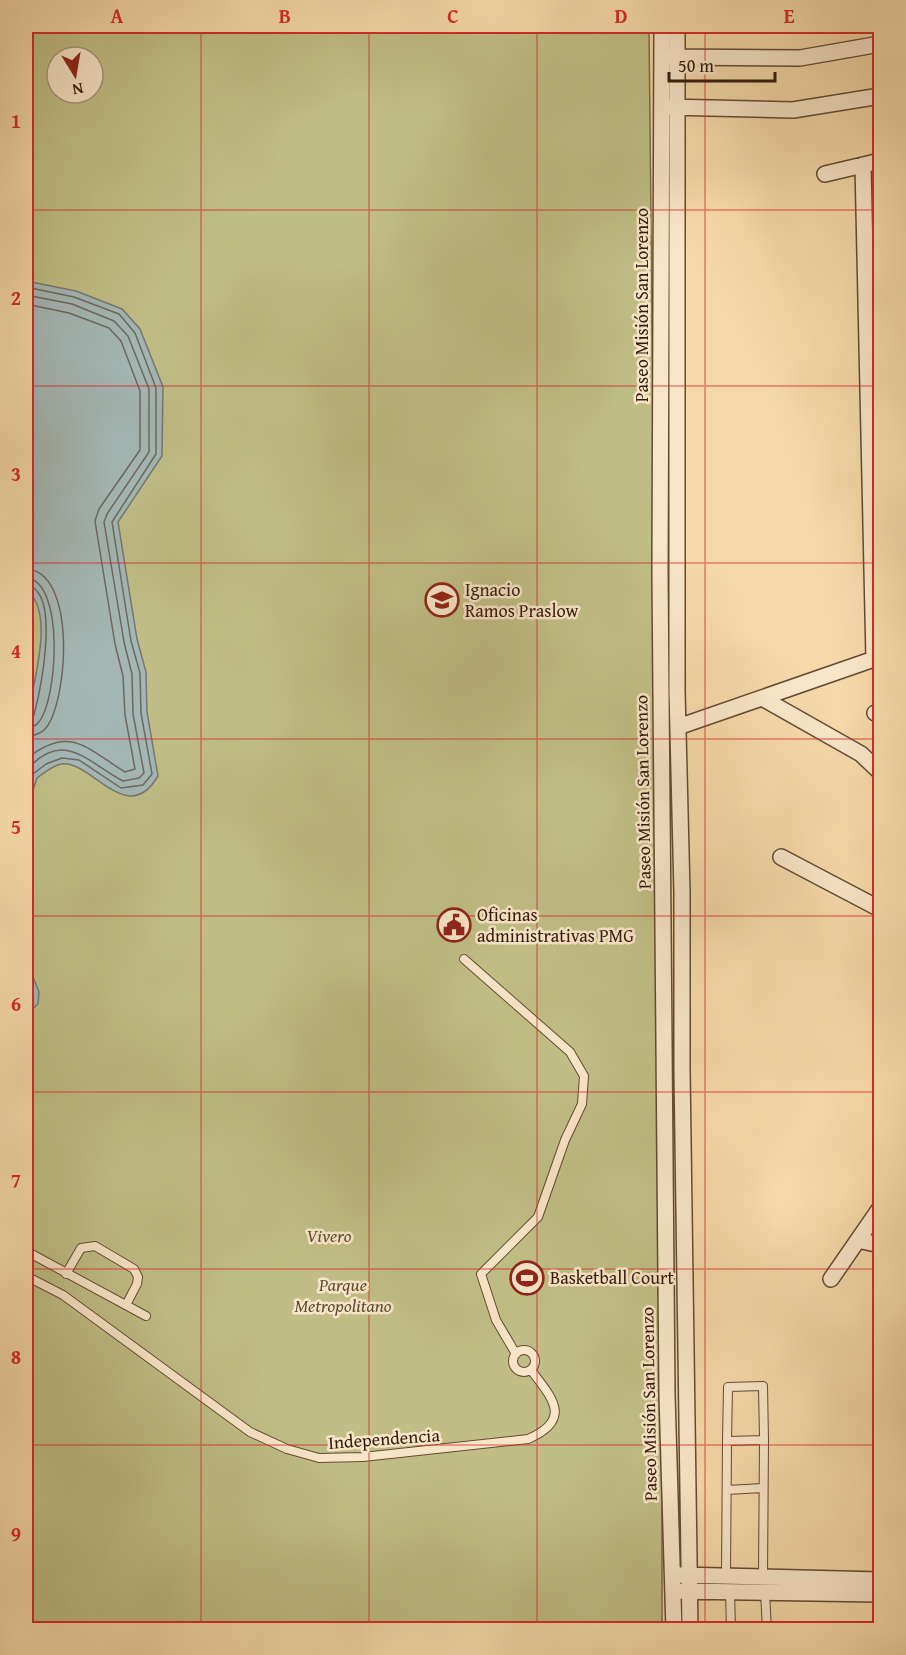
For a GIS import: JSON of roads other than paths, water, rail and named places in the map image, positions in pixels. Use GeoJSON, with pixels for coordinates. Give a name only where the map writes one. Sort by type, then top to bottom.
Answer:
{"type":"FeatureCollection","features":[{"type":"Feature","properties":{"kind":"street","name":"Paseo Misión San Lorenzo"},"geometry":{"type":"LineString","coordinates":[[662,26],[670,57]]}},
{"type":"Feature","properties":{"kind":"street","name":"Paseo Misión San Lorenzo"},"geometry":{"type":"LineString","coordinates":[[674,1629],[682,1591],[689,1574],[670,107],[670,57],[677,26]]}},
{"type":"Feature","properties":{"kind":"street"},"geometry":{"type":"LineString","coordinates":[[670,57],[800,58],[880,44]]}},
{"type":"Feature","properties":{"kind":"street"},"geometry":{"type":"LineString","coordinates":[[670,107],[793,110],[880,96]]}},
{"type":"Feature","properties":{"kind":"street","name":"Paseo Misión San Lorenzo"},"geometry":{"type":"LineString","coordinates":[[670,107],[660,574],[667,1395],[673,1575],[682,1591],[690,1629]]}},
{"type":"Feature","properties":{"kind":"street"},"geometry":{"type":"LineString","coordinates":[[825,174],[880,161]]}},
{"type":"Feature","properties":{"kind":"street"},"geometry":{"type":"LineString","coordinates":[[678,727],[873,659],[876,603],[874,399],[863,165]]}},
{"type":"Feature","properties":{"kind":"street"},"geometry":{"type":"LineString","coordinates":[[762,698],[861,754],[880,772]]}},
{"type":"Feature","properties":{"kind":"street"},"geometry":{"type":"LineString","coordinates":[[781,856],[880,909]]}},
{"type":"Feature","properties":{"kind":"street"},"geometry":{"type":"LineString","coordinates":[[831,1279],[880,1208]]}},
{"type":"Feature","properties":{"kind":"street"},"geometry":{"type":"LineString","coordinates":[[858,1240],[880,1245]]}},
{"type":"Feature","properties":{"kind":"street"},"geometry":{"type":"LineString","coordinates":[[673,1575],[726,1575],[764,1584],[880,1594]]}},
{"type":"Feature","properties":{"kind":"street"},"geometry":{"type":"LineString","coordinates":[[682,1591],[730,1591],[764,1584],[880,1580]]}},
{"type":"Feature","properties":{"kind":"lane"},"geometry":{"type":"LineString","coordinates":[[464,959],[570,1052],[584,1076],[582,1104],[565,1140],[538,1217],[481,1274],[496,1320],[516,1354],[513,1364],[517,1370],[523,1372],[531,1370],[535,1361],[532,1354],[525,1350],[516,1354]]}},
{"type":"Feature","properties":{"kind":"lane"},"geometry":{"type":"LineString","coordinates":[[66,1274],[81,1248],[95,1246],[134,1269],[138,1276],[137,1284],[126,1305]]}},
{"type":"Feature","properties":{"kind":"lane"},"geometry":{"type":"LineString","coordinates":[[26,1251],[146,1316]]}},
{"type":"Feature","properties":{"kind":"lane","name":"Independencia"},"geometry":{"type":"LineString","coordinates":[[26,1276],[63,1295],[250,1432],[287,1449],[319,1458],[417,1452],[528,1439],[544,1432],[553,1417],[554,1404],[550,1392],[531,1370]]}},
{"type":"Feature","properties":{"kind":"lane"},"geometry":{"type":"LineString","coordinates":[[726,1575],[728,1387],[763,1386],[764,1584],[767,1629]]}},
{"type":"Feature","properties":{"kind":"lane"},"geometry":{"type":"LineString","coordinates":[[727,1441],[764,1440]]}},
{"type":"Feature","properties":{"kind":"lane"},"geometry":{"type":"LineString","coordinates":[[727,1490],[763,1488]]}},
{"type":"Feature","properties":{"kind":"lane"},"geometry":{"type":"LineString","coordinates":[[730,1591],[731,1629]]}},
{"type":"Feature","properties":{"kind":"water"},"geometry":{"type":"Polygon","coordinates":[[[26,281],[76,291],[122,309],[140,329],[163,387],[162,456],[118,522],[137,639],[146,672],[147,712],[158,776],[146,790],[134,796],[109,788],[73,765],[58,765],[37,778],[28,805],[26,826],[25,736],[40,654],[41,634],[40,616],[35,601],[26,590],[26,281]]]}},
{"type":"Feature","properties":{"kind":"water"},"geometry":{"type":"Polygon","coordinates":[[[26,959],[39,992],[38,1004],[26,1015],[26,959]]]}},
{"type":"Feature","properties":{"kind":"place","name":"Ignacio Ramos Praslow"},"geometry":{"type":"Point","coordinates":[442,600]}},
{"type":"Feature","properties":{"kind":"place","name":"Oficinas administrativas PMG"},"geometry":{"type":"Point","coordinates":[454,925]}},
{"type":"Feature","properties":{"kind":"place","name":"Basketball Court"},"geometry":{"type":"Point","coordinates":[527,1278]}},
{"type":"Feature","properties":{"kind":"park label","name":"Vivero"},"geometry":{"type":"Point","coordinates":[329,1236]}},
{"type":"Feature","properties":{"kind":"park label","name":"Parque Metropolitano"},"geometry":{"type":"Point","coordinates":[343,1295]}}]}
